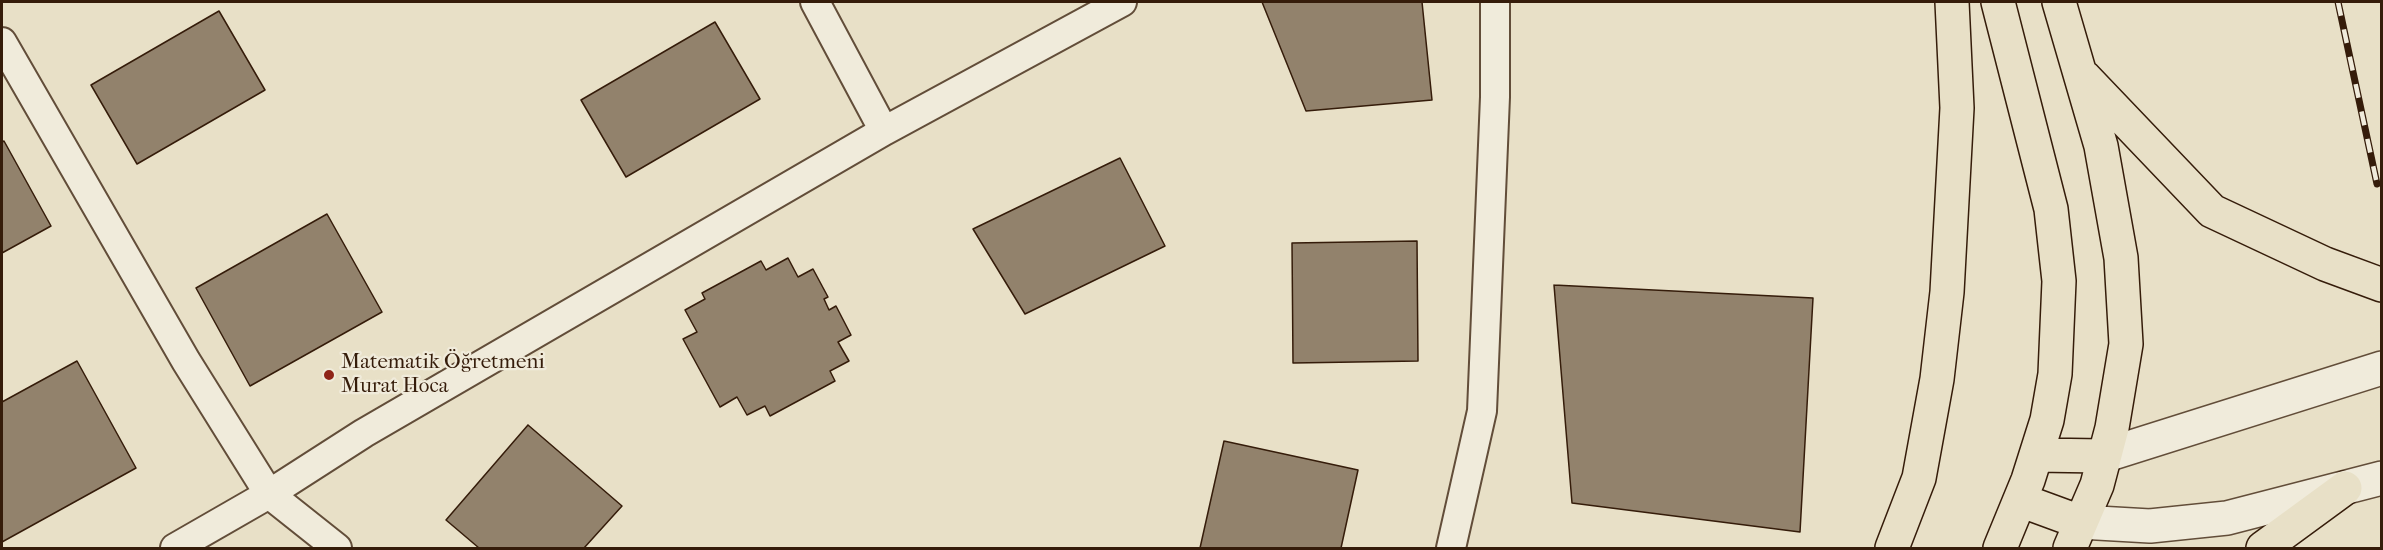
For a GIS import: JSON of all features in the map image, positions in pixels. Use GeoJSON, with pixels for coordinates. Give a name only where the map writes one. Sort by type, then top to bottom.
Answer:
{"type":"FeatureCollection","features":[{"type":"Feature","properties":{"kind":"main road"},"geometry":{"type":"LineString","coordinates":[[1892,549],[1919,478],[1937,379],[1947,292],[1957,108],[1952,2]]}},
{"type":"Feature","properties":{"kind":"main road"},"geometry":{"type":"LineString","coordinates":[[1998,2],[2043,173],[2056,244],[2059,327],[2055,374],[2047,420],[2020,500],[2000,549]]}},
{"type":"Feature","properties":{"kind":"main road"},"geometry":{"type":"LineString","coordinates":[[2020,500],[2075,535],[2097,484],[2112,428],[2126,344],[2121,258],[2101,146],[2059,2]]}},
{"type":"Feature","properties":{"kind":"main road"},"geometry":{"type":"LineString","coordinates":[[2080,74],[2212,211],[2325,264],[2382,285]]}},
{"type":"Feature","properties":{"kind":"main road"},"geometry":{"type":"LineString","coordinates":[[2036,455],[2103,456]]}},
{"type":"Feature","properties":{"kind":"main road"},"geometry":{"type":"LineString","coordinates":[[2264,549],[2345,488]]}},
{"type":"Feature","properties":{"kind":"street"},"geometry":{"type":"LineString","coordinates":[[815,2],[884,131]]}},
{"type":"Feature","properties":{"kind":"street"},"geometry":{"type":"LineString","coordinates":[[174,549],[269,494],[364,434],[884,131],[1122,2]]}},
{"type":"Feature","properties":{"kind":"street"},"geometry":{"type":"LineString","coordinates":[[1451,549],[1482,411],[1495,97],[1495,2]]}},
{"type":"Feature","properties":{"kind":"street"},"geometry":{"type":"LineString","coordinates":[[2,42],[186,361],[269,494],[337,549]]}},
{"type":"Feature","properties":{"kind":"street"},"geometry":{"type":"LineString","coordinates":[[2103,456],[2382,369]]}},
{"type":"Feature","properties":{"kind":"street"},"geometry":{"type":"LineString","coordinates":[[2075,535],[2227,518],[2382,478]]}},
{"type":"Feature","properties":{"kind":"building"},"geometry":{"type":"Polygon","coordinates":[[[1262,2],[1422,2],[1432,100],[1306,111],[1262,2]]]}},
{"type":"Feature","properties":{"kind":"building"},"geometry":{"type":"Polygon","coordinates":[[[219,11],[265,90],[137,164],[91,85],[219,11]]]}},
{"type":"Feature","properties":{"kind":"building"},"geometry":{"type":"Polygon","coordinates":[[[715,22],[760,99],[626,177],[581,100],[715,22]]]}},
{"type":"Feature","properties":{"kind":"building"},"geometry":{"type":"Polygon","coordinates":[[[4,141],[51,226],[2,253],[2,142],[4,141]]]}},
{"type":"Feature","properties":{"kind":"building"},"geometry":{"type":"Polygon","coordinates":[[[1120,158],[1165,246],[1025,314],[973,229],[1120,158]]]}},
{"type":"Feature","properties":{"kind":"building"},"geometry":{"type":"Polygon","coordinates":[[[327,214],[382,312],[250,386],[196,288],[327,214]]]}},
{"type":"Feature","properties":{"kind":"building"},"geometry":{"type":"Polygon","coordinates":[[[1417,241],[1418,361],[1293,363],[1292,243],[1417,241]]]}},
{"type":"Feature","properties":{"kind":"building"},"geometry":{"type":"Polygon","coordinates":[[[788,258],[798,277],[813,269],[828,297],[824,299],[829,310],[836,306],[851,335],[838,342],[849,361],[830,371],[835,381],[770,416],[765,406],[747,415],[737,397],[720,407],[683,339],[697,332],[685,310],[705,299],[702,293],[761,261],[766,270],[788,258]]]}},
{"type":"Feature","properties":{"kind":"building"},"geometry":{"type":"Polygon","coordinates":[[[1554,285],[1813,298],[1800,532],[1572,503],[1554,285]]]}},
{"type":"Feature","properties":{"kind":"building"},"geometry":{"type":"Polygon","coordinates":[[[77,361],[136,468],[2,542],[2,402],[77,361]]]}},
{"type":"Feature","properties":{"kind":"building"},"geometry":{"type":"Polygon","coordinates":[[[528,425],[622,506],[584,548],[479,548],[446,520],[528,425]]]}},
{"type":"Feature","properties":{"kind":"building"},"geometry":{"type":"Polygon","coordinates":[[[1224,441],[1358,470],[1341,548],[1200,548],[1224,441]]]}},
{"type":"Feature","properties":{"kind":"railway"},"geometry":{"type":"LineString","coordinates":[[2338,2],[2377,184]]}},
{"type":"Feature","properties":{"kind":"place","name":"Matematik Öğretmeni Murat Hoca"},"geometry":{"type":"Point","coordinates":[329,375]}}]}
